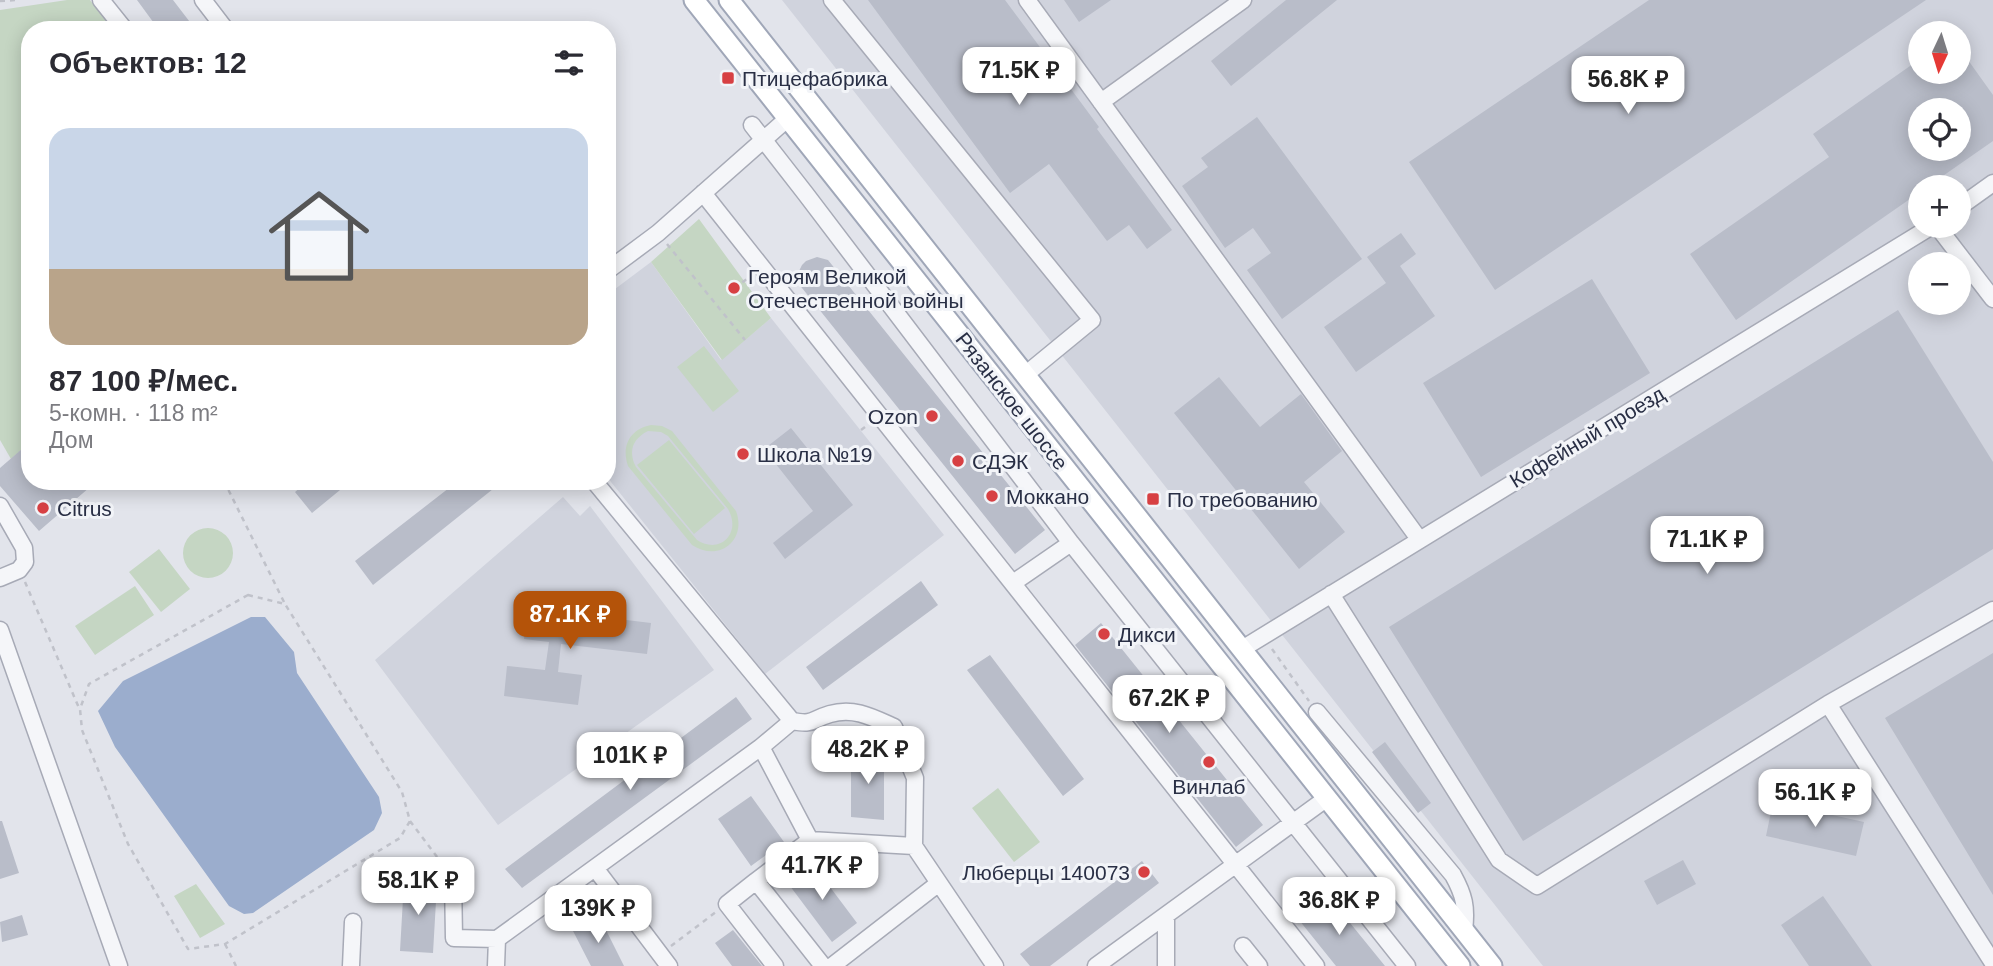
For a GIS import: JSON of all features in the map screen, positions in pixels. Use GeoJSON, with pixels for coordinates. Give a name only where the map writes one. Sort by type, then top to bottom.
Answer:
{"type":"FeatureCollection","features":[{"type":"Feature","properties":{"kind":"main road","name":"Рязанское шоссе"},"geometry":{"type":"LineString","coordinates":[[694,0],[1460,966]]}},
{"type":"Feature","properties":{"kind":"main road","name":"Рязанское шоссе"},"geometry":{"type":"LineString","coordinates":[[729,0],[1492,966]]}},
{"type":"Feature","properties":{"kind":"street"},"geometry":{"type":"LineString","coordinates":[[101,0],[118,21]]}},
{"type":"Feature","properties":{"kind":"street"},"geometry":{"type":"LineString","coordinates":[[203,0],[219,21]]}},
{"type":"Feature","properties":{"kind":"street"},"geometry":{"type":"LineString","coordinates":[[832,0],[1092,320],[1026,375]]}},
{"type":"Feature","properties":{"kind":"street"},"geometry":{"type":"LineString","coordinates":[[1027,0],[1419,539]]}},
{"type":"Feature","properties":{"kind":"street"},"geometry":{"type":"LineString","coordinates":[[1101,102],[1243,0]]}},
{"type":"Feature","properties":{"kind":"street"},"geometry":{"type":"LineString","coordinates":[[616,264],[658,233],[787,119]]}},
{"type":"Feature","properties":{"kind":"street"},"geometry":{"type":"LineString","coordinates":[[752,125],[1071,543],[1407,966]]}},
{"type":"Feature","properties":{"kind":"street"},"geometry":{"type":"LineString","coordinates":[[1971,199],[1993,183]]}},
{"type":"Feature","properties":{"kind":"street"},"geometry":{"type":"LineString","coordinates":[[703,193],[1316,966]]}},
{"type":"Feature","properties":{"kind":"street","name":"Кофейный проезд"},"geometry":{"type":"LineString","coordinates":[[1242,649],[1915,238]]}},
{"type":"Feature","properties":{"kind":"street"},"geometry":{"type":"LineString","coordinates":[[1945,238],[1993,299]]}},
{"type":"Feature","properties":{"kind":"street"},"geometry":{"type":"LineString","coordinates":[[601,490],[792,721],[808,724],[831,714],[859,712],[894,727],[915,778],[914,846],[995,966]]}},
{"type":"Feature","properties":{"kind":"street"},"geometry":{"type":"LineString","coordinates":[[0,506],[24,548],[25,562],[19,570],[0,578]]}},
{"type":"Feature","properties":{"kind":"street"},"geometry":{"type":"LineString","coordinates":[[1013,583],[1071,543]]}},
{"type":"Feature","properties":{"kind":"street"},"geometry":{"type":"LineString","coordinates":[[1331,594],[1499,860],[1537,886],[1828,704],[1993,610]]}},
{"type":"Feature","properties":{"kind":"street"},"geometry":{"type":"LineString","coordinates":[[0,629],[119,966]]}},
{"type":"Feature","properties":{"kind":"street"},"geometry":{"type":"LineString","coordinates":[[1828,704],[1993,963]]}},
{"type":"Feature","properties":{"kind":"street"},"geometry":{"type":"LineString","coordinates":[[1317,712],[1453,875],[1463,893],[1466,913],[1464,930]]}},
{"type":"Feature","properties":{"kind":"street"},"geometry":{"type":"LineString","coordinates":[[453,878],[454,938],[497,939],[761,747],[792,721]]}},
{"type":"Feature","properties":{"kind":"street"},"geometry":{"type":"LineString","coordinates":[[761,747],[810,840]]}},
{"type":"Feature","properties":{"kind":"street"},"geometry":{"type":"LineString","coordinates":[[1096,966],[1327,798]]}},
{"type":"Feature","properties":{"kind":"street"},"geometry":{"type":"LineString","coordinates":[[775,966],[727,904],[810,840],[914,846]]}},
{"type":"Feature","properties":{"kind":"street"},"geometry":{"type":"LineString","coordinates":[[595,868],[665,960]]}},
{"type":"Feature","properties":{"kind":"street"},"geometry":{"type":"LineString","coordinates":[[756,881],[823,966]]}},
{"type":"Feature","properties":{"kind":"street"},"geometry":{"type":"LineString","coordinates":[[832,966],[939,883]]}},
{"type":"Feature","properties":{"kind":"street"},"geometry":{"type":"LineString","coordinates":[[1166,915],[1166,966]]}},
{"type":"Feature","properties":{"kind":"street"},"geometry":{"type":"LineString","coordinates":[[351,966],[353,922]]}},
{"type":"Feature","properties":{"kind":"street"},"geometry":{"type":"LineString","coordinates":[[496,966],[497,939]]}},
{"type":"Feature","properties":{"kind":"street"},"geometry":{"type":"LineString","coordinates":[[1243,946],[1259,966]]}},
{"type":"Feature","properties":{"kind":"path"},"geometry":{"type":"LineString","coordinates":[[0,1],[17,0]]}},
{"type":"Feature","properties":{"kind":"path"},"geometry":{"type":"LineString","coordinates":[[658,233],[746,340]]}},
{"type":"Feature","properties":{"kind":"path"},"geometry":{"type":"LineString","coordinates":[[228,490],[285,604],[402,792],[410,821],[453,878]]}},
{"type":"Feature","properties":{"kind":"path"},"geometry":{"type":"LineString","coordinates":[[19,570],[80,709],[82,730],[128,844],[188,949],[225,944],[400,838],[410,821]]}},
{"type":"Feature","properties":{"kind":"path"},"geometry":{"type":"LineString","coordinates":[[80,709],[89,684],[248,595],[285,604]]}},
{"type":"Feature","properties":{"kind":"path"},"geometry":{"type":"LineString","coordinates":[[665,960],[727,904]]}},
{"type":"Feature","properties":{"kind":"path"},"geometry":{"type":"LineString","coordinates":[[225,944],[236,966]]}},
{"type":"Feature","properties":{"kind":"shaded area"},"geometry":{"type":"Polygon","coordinates":[[[782,0],[1993,0],[1993,966],[1543,966],[782,0]]]}},
{"type":"Feature","properties":{"kind":"shaded area","name":"Школа №19"},"geometry":{"type":"Polygon","coordinates":[[[651,262],[721,360],[771,318],[944,535],[765,674],[616,488],[616,288],[651,262]]]}},
{"type":"Feature","properties":{"kind":"shaded area"},"geometry":{"type":"Polygon","coordinates":[[[563,497],[580,516],[590,506],[714,670],[498,825],[375,660],[563,497]]]}},
{"type":"Feature","properties":{"kind":"green space"},"geometry":{"type":"Polygon","coordinates":[[[67,0],[90,0],[106,21],[21,21],[21,450],[11,459],[0,440],[0,10],[67,0]]]}},
{"type":"Feature","properties":{"kind":"green space"},"geometry":{"type":"Polygon","coordinates":[[[699,219],[771,318],[722,360],[651,262],[699,219]]]}},
{"type":"Feature","properties":{"kind":"green space"},"geometry":{"type":"Polygon","coordinates":[[[704,346],[739,391],[713,412],[677,367],[704,346]]]}},
{"type":"Feature","properties":{"kind":"green space"},"geometry":{"type":"Polygon","coordinates":[[[662,426],[672,431],[736,511],[738,531],[728,546],[712,551],[692,545],[628,466],[626,452],[629,440],[644,427],[662,426]],[[648,431],[635,442],[632,456],[636,467],[697,540],[714,545],[721,543],[730,533],[732,526],[728,509],[668,436],[661,432],[648,431]]]}},
{"type":"Feature","properties":{"kind":"green space"},"geometry":{"type":"Polygon","coordinates":[[[669,440],[725,508],[694,534],[637,465],[669,440]]]}},
{"type":"Feature","properties":{"kind":"green space"},"geometry":{"type":"Polygon","coordinates":[[[208,528],[225,536],[233,553],[225,570],[208,578],[191,570],[183,553],[191,536],[208,528]]]}},
{"type":"Feature","properties":{"kind":"green space"},"geometry":{"type":"Polygon","coordinates":[[[159,549],[190,589],[161,612],[129,572],[159,549]]]}},
{"type":"Feature","properties":{"kind":"green space"},"geometry":{"type":"Polygon","coordinates":[[[135,586],[154,615],[95,655],[75,626],[135,586]]]}},
{"type":"Feature","properties":{"kind":"green space"},"geometry":{"type":"Polygon","coordinates":[[[998,788],[1040,842],[1014,862],[972,808],[998,788]]]}},
{"type":"Feature","properties":{"kind":"green space"},"geometry":{"type":"Polygon","coordinates":[[[196,884],[225,924],[200,938],[174,896],[196,884]]]}},
{"type":"Feature","properties":{"kind":"water"},"geometry":{"type":"Polygon","coordinates":[[[251,617],[265,617],[294,652],[297,673],[379,797],[382,813],[374,830],[253,913],[244,914],[229,906],[115,747],[98,711],[123,681],[251,617]]]}},
{"type":"Feature","properties":{"kind":"building"},"geometry":{"type":"Polygon","coordinates":[[[137,0],[173,0],[189,21],[152,21],[137,0]]]}},
{"type":"Feature","properties":{"kind":"building"},"geometry":{"type":"Polygon","coordinates":[[[868,0],[1005,0],[1172,230],[1147,249],[1129,225],[1107,241],[1049,164],[1010,193],[868,0]]]}},
{"type":"Feature","properties":{"kind":"building"},"geometry":{"type":"Polygon","coordinates":[[[1064,0],[1111,0],[1079,22],[1064,0]]]}},
{"type":"Feature","properties":{"kind":"building"},"geometry":{"type":"Polygon","coordinates":[[[1286,0],[1337,0],[1231,86],[1211,61],[1286,0]]]}},
{"type":"Feature","properties":{"kind":"building"},"geometry":{"type":"Polygon","coordinates":[[[1649,0],[1926,0],[1495,290],[1409,162],[1649,0]]]}},
{"type":"Feature","properties":{"kind":"building"},"geometry":{"type":"Polygon","coordinates":[[[1971,64],[1993,95],[1993,141],[1971,156],[1971,98],[1908,98],[1908,161],[1964,161],[1944,175],[1908,175],[1908,200],[1736,320],[1690,254],[1829,157],[1813,134],[1908,67],[1908,84],[1971,84],[1971,64]]]}},
{"type":"Feature","properties":{"kind":"building"},"geometry":{"type":"Polygon","coordinates":[[[1257,117],[1362,259],[1282,319],[1247,270],[1271,253],[1253,228],[1225,248],[1182,186],[1208,167],[1201,158],[1257,117]]]}},
{"type":"Feature","properties":{"kind":"building"},"geometry":{"type":"Polygon","coordinates":[[[1401,233],[1416,254],[1400,266],[1435,316],[1356,372],[1324,327],[1386,283],[1367,257],[1401,233]]]}},
{"type":"Feature","properties":{"kind":"building"},"geometry":{"type":"Polygon","coordinates":[[[817,257],[828,260],[1045,530],[1015,554],[798,283],[802,265],[817,257]]]}},
{"type":"Feature","properties":{"kind":"building"},"geometry":{"type":"Polygon","coordinates":[[[1592,279],[1650,373],[1481,477],[1423,383],[1592,279]]]}},
{"type":"Feature","properties":{"kind":"building"},"geometry":{"type":"Polygon","coordinates":[[[1898,310],[1993,462],[1993,549],[1523,841],[1389,627],[1898,310]]]}},
{"type":"Feature","properties":{"kind":"building"},"geometry":{"type":"Polygon","coordinates":[[[1219,377],[1260,427],[1301,394],[1342,451],[1304,482],[1345,532],[1299,569],[1174,413],[1219,377]]]}},
{"type":"Feature","properties":{"kind":"building"},"geometry":{"type":"Polygon","coordinates":[[[791,428],[853,505],[785,559],[773,543],[813,511],[764,449],[791,428]]]}},
{"type":"Feature","properties":{"kind":"building","name":"Citrus"},"geometry":{"type":"Polygon","coordinates":[[[21,450],[21,490],[87,490],[39,531],[0,486],[0,468],[21,450]]]}},
{"type":"Feature","properties":{"kind":"building"},"geometry":{"type":"Polygon","coordinates":[[[297,490],[340,490],[312,513],[295,492],[297,490]]]}},
{"type":"Feature","properties":{"kind":"building"},"geometry":{"type":"Polygon","coordinates":[[[446,490],[492,490],[373,585],[355,561],[446,490]]]}},
{"type":"Feature","properties":{"kind":"building"},"geometry":{"type":"Polygon","coordinates":[[[921,581],[938,605],[823,690],[806,667],[921,581]]]}},
{"type":"Feature","properties":{"kind":"building"},"geometry":{"type":"Polygon","coordinates":[[[528,608],[651,623],[647,654],[561,644],[558,672],[582,675],[578,705],[504,696],[507,666],[545,670],[549,642],[524,639],[528,608]]]}},
{"type":"Feature","properties":{"kind":"building"},"geometry":{"type":"Polygon","coordinates":[[[1101,623],[1263,825],[1236,847],[1075,645],[1101,623]]]}},
{"type":"Feature","properties":{"kind":"building"},"geometry":{"type":"Polygon","coordinates":[[[1993,653],[1993,895],[1885,718],[1993,653]]]}},
{"type":"Feature","properties":{"kind":"building"},"geometry":{"type":"Polygon","coordinates":[[[990,655],[1084,779],[1063,796],[967,670],[990,655]]]}},
{"type":"Feature","properties":{"kind":"building"},"geometry":{"type":"Polygon","coordinates":[[[736,697],[752,719],[522,888],[505,869],[736,697]]]}},
{"type":"Feature","properties":{"kind":"building"},"geometry":{"type":"Polygon","coordinates":[[[1385,742],[1431,803],[1418,813],[1372,752],[1385,742]]]}},
{"type":"Feature","properties":{"kind":"building"},"geometry":{"type":"Polygon","coordinates":[[[851,752],[884,753],[884,820],[851,817],[851,752]]]}},
{"type":"Feature","properties":{"kind":"building"},"geometry":{"type":"Polygon","coordinates":[[[751,796],[784,842],[751,866],[718,819],[751,796]]]}},
{"type":"Feature","properties":{"kind":"building"},"geometry":{"type":"Polygon","coordinates":[[[1773,802],[1864,822],[1856,856],[1766,836],[1773,802]]]}},
{"type":"Feature","properties":{"kind":"building"},"geometry":{"type":"Polygon","coordinates":[[[0,821],[19,873],[0,879],[0,821]]]}},
{"type":"Feature","properties":{"kind":"building"},"geometry":{"type":"Polygon","coordinates":[[[1683,860],[1696,884],[1657,905],[1644,881],[1683,860]]]}},
{"type":"Feature","properties":{"kind":"building"},"geometry":{"type":"Polygon","coordinates":[[[1142,861],[1159,883],[1050,966],[1030,966],[1020,954],[1142,861]]]}},
{"type":"Feature","properties":{"kind":"building"},"geometry":{"type":"Polygon","coordinates":[[[812,863],[857,923],[832,942],[787,882],[812,863]]]}},
{"type":"Feature","properties":{"kind":"building"},"geometry":{"type":"Polygon","coordinates":[[[404,881],[437,884],[433,953],[400,951],[404,881]]]}},
{"type":"Feature","properties":{"kind":"building"},"geometry":{"type":"Polygon","coordinates":[[[1823,896],[1872,966],[1809,966],[1781,925],[1823,896]]]}},
{"type":"Feature","properties":{"kind":"building"},"geometry":{"type":"Polygon","coordinates":[[[1329,897],[1385,966],[1336,966],[1299,920],[1329,897]]]}},
{"type":"Feature","properties":{"kind":"building"},"geometry":{"type":"Polygon","coordinates":[[[22,915],[28,935],[2,942],[0,922],[22,915]]]}},
{"type":"Feature","properties":{"kind":"building"},"geometry":{"type":"Polygon","coordinates":[[[600,918],[624,966],[591,966],[573,931],[600,918]]]}},
{"type":"Feature","properties":{"kind":"building"},"geometry":{"type":"Polygon","coordinates":[[[733,930],[762,966],[732,966],[715,943],[733,930]]]}},
{"type":"Feature","properties":{"kind":"place","name":"Птицефабрика"},"geometry":{"type":"Point","coordinates":[728,78]}},
{"type":"Feature","properties":{"kind":"place","name":"Героям Великой Отечественной войны"},"geometry":{"type":"Point","coordinates":[734,288]}},
{"type":"Feature","properties":{"kind":"place","name":"Ozon"},"geometry":{"type":"Point","coordinates":[932,416]}},
{"type":"Feature","properties":{"kind":"place","name":"Школа №19"},"geometry":{"type":"Point","coordinates":[743,454]}},
{"type":"Feature","properties":{"kind":"place","name":"СДЭК"},"geometry":{"type":"Point","coordinates":[958,461]}},
{"type":"Feature","properties":{"kind":"place","name":"Моккано"},"geometry":{"type":"Point","coordinates":[992,496]}},
{"type":"Feature","properties":{"kind":"place","name":"По требованию"},"geometry":{"type":"Point","coordinates":[1153,499]}},
{"type":"Feature","properties":{"kind":"place","name":"Citrus"},"geometry":{"type":"Point","coordinates":[43,508]}},
{"type":"Feature","properties":{"kind":"place","name":"Дикси"},"geometry":{"type":"Point","coordinates":[1104,634]}},
{"type":"Feature","properties":{"kind":"place","name":"Винлаб"},"geometry":{"type":"Point","coordinates":[1209,762]}},
{"type":"Feature","properties":{"kind":"place","name":"Люберцы 140073"},"geometry":{"type":"Point","coordinates":[1144,872]}}]}
